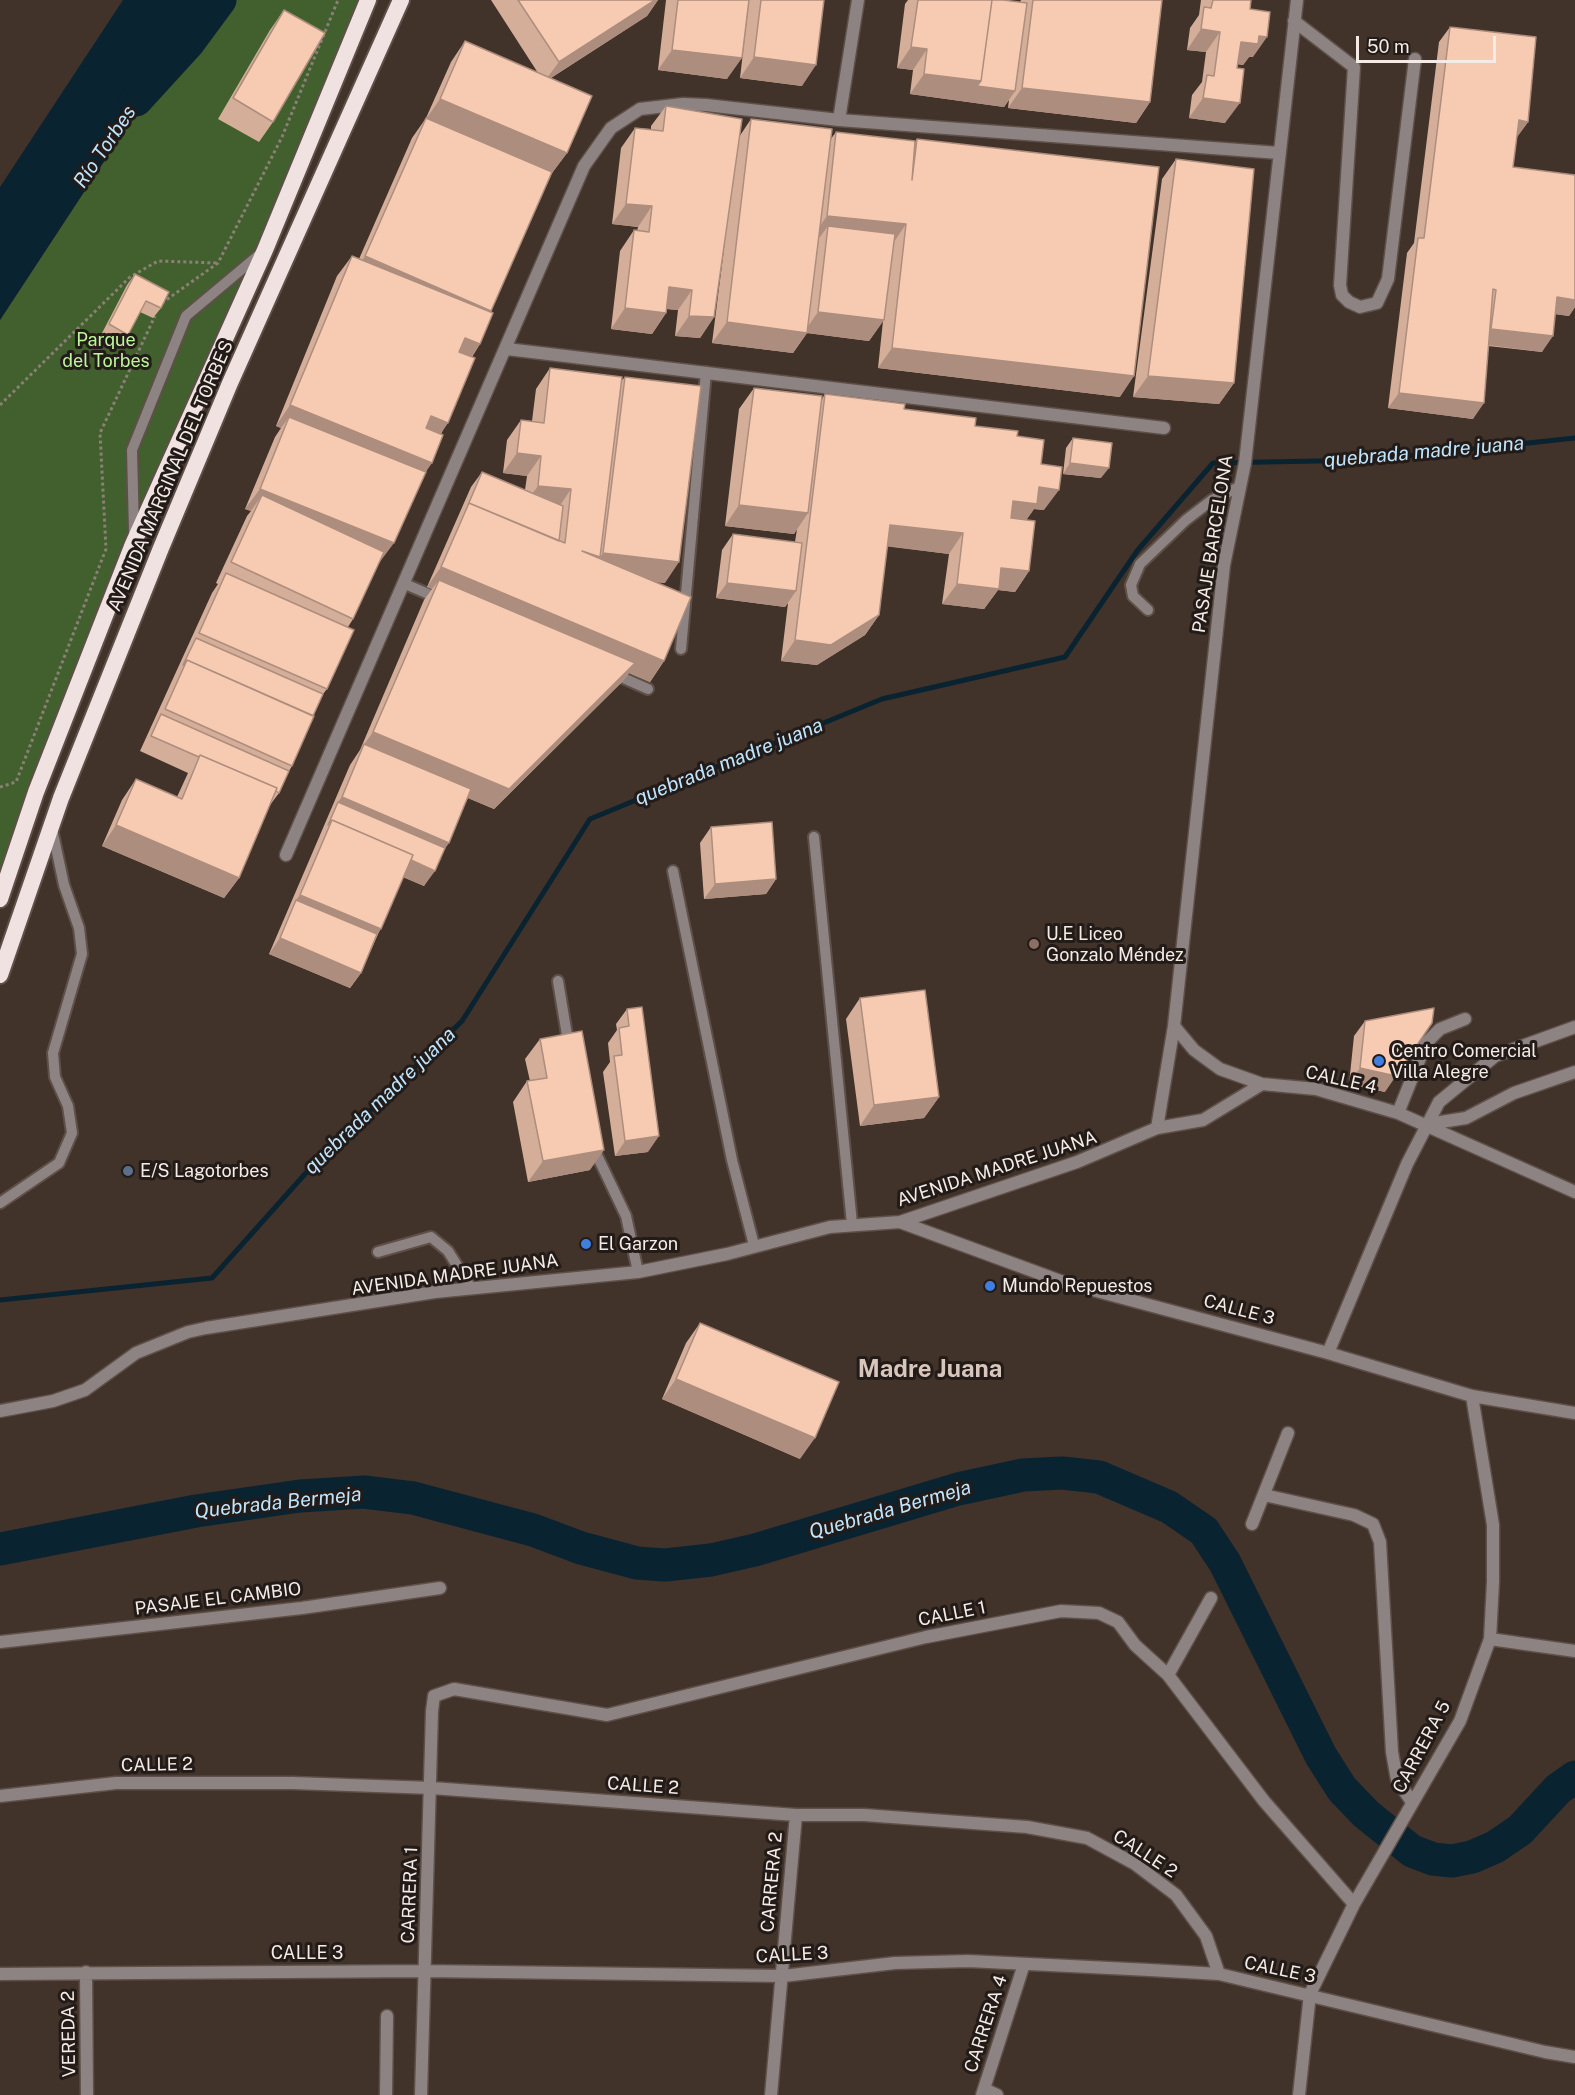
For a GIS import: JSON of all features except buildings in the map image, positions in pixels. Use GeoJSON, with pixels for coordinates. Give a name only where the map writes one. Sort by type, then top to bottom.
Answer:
{"type":"FeatureCollection","features":[{"type":"Feature","properties":{"kind":"highway","name":"AVENIDA MARGINAL DEL TORBES"},"geometry":{"type":"LineString","coordinates":[[0,896],[36,792],[133,544],[265,250],[368,0]]}},
{"type":"Feature","properties":{"kind":"highway","name":"AVENIDA MARGINAL DEL TORBES"},"geometry":{"type":"LineString","coordinates":[[0,975],[51,825],[198,460],[401,0]]}},
{"type":"Feature","properties":{"kind":"street"},"geometry":{"type":"LineString","coordinates":[[839,120],[858,0]]}},
{"type":"Feature","properties":{"kind":"street","name":"PASAJE BARCELONA"},"geometry":{"type":"LineString","coordinates":[[1157,1128],[1174,1026],[1224,565],[1246,451],[1297,0]]}},
{"type":"Feature","properties":{"kind":"street"},"geometry":{"type":"LineString","coordinates":[[1294,21],[1354,67],[1340,285],[1342,295],[1349,302],[1360,307],[1377,303],[1388,279],[1415,59]]}},
{"type":"Feature","properties":{"kind":"street"},"geometry":{"type":"LineString","coordinates":[[286,855],[584,166],[610,128],[640,109],[683,104],[839,120],[1279,153]]}},
{"type":"Feature","properties":{"kind":"street"},"geometry":{"type":"LineString","coordinates":[[507,348],[1164,428]]}},
{"type":"Feature","properties":{"kind":"street"},"geometry":{"type":"LineString","coordinates":[[1398,1113],[1426,1043],[1440,1029],[1465,1019]]}},
{"type":"Feature","properties":{"kind":"street","name":"CALLE 4"},"geometry":{"type":"LineString","coordinates":[[1174,1026],[1194,1050],[1220,1069],[1262,1084],[1316,1089],[1398,1113],[1428,1124],[1575,1192]]}},
{"type":"Feature","properties":{"kind":"street"},"geometry":{"type":"LineString","coordinates":[[1328,1353],[1407,1164],[1439,1102],[1495,1056],[1575,1027]]}},
{"type":"Feature","properties":{"kind":"street"},"geometry":{"type":"LineString","coordinates":[[1428,1124],[1466,1118],[1514,1092],[1575,1072]]}},
{"type":"Feature","properties":{"kind":"street","name":"AVENIDA MADRE JUANA"},"geometry":{"type":"LineString","coordinates":[[0,1411],[53,1401],[85,1390],[136,1353],[188,1332],[471,1288],[638,1272],[728,1254],[754,1245],[852,1224],[900,1222],[1077,1162],[1157,1128],[1203,1120],[1262,1084]]}},
{"type":"Feature","properties":{"kind":"street","name":"CALLE 3"},"geometry":{"type":"LineString","coordinates":[[900,1222],[1063,1282],[1328,1353],[1472,1396],[1575,1413]]}},
{"type":"Feature","properties":{"kind":"street","name":"CARRERA 5"},"geometry":{"type":"LineString","coordinates":[[1299,2095],[1310,1994],[1354,1904],[1460,1721],[1490,1639],[1493,1525],[1472,1396]]}},
{"type":"Feature","properties":{"kind":"street"},"geometry":{"type":"LineString","coordinates":[[1252,1524],[1288,1433]]}},
{"type":"Feature","properties":{"kind":"street"},"geometry":{"type":"LineString","coordinates":[[1264,1495],[1354,1515],[1373,1524],[1380,1542],[1392,1752],[1398,1780],[1412,1802]]}},
{"type":"Feature","properties":{"kind":"street","name":"PASAJE EL CAMBIO"},"geometry":{"type":"LineString","coordinates":[[0,1642],[302,1608],[440,1588]]}},
{"type":"Feature","properties":{"kind":"street"},"geometry":{"type":"LineString","coordinates":[[1168,1675],[1211,1598]]}},
{"type":"Feature","properties":{"kind":"street","name":"CALLE 1"},"geometry":{"type":"LineString","coordinates":[[434,1696],[454,1689],[607,1715],[926,1636],[1061,1611],[1099,1613],[1118,1622],[1135,1645],[1168,1675],[1264,1802],[1354,1904]]}},
{"type":"Feature","properties":{"kind":"street"},"geometry":{"type":"LineString","coordinates":[[1490,1639],[1575,1651]]}},
{"type":"Feature","properties":{"kind":"street","name":"CARRERA 1"},"geometry":{"type":"LineString","coordinates":[[422,2095],[434,1696]]}},
{"type":"Feature","properties":{"kind":"street","name":"CALLE 2"},"geometry":{"type":"LineString","coordinates":[[0,1796],[116,1783],[293,1783],[432,1788],[796,1815],[864,1815],[1027,1827],[1087,1838],[1135,1863],[1176,1895],[1206,1936],[1219,1974]]}},
{"type":"Feature","properties":{"kind":"street","name":"CARRERA 2"},"geometry":{"type":"LineString","coordinates":[[771,2095],[796,1815]]}},
{"type":"Feature","properties":{"kind":"street","name":"CALLE 3"},"geometry":{"type":"LineString","coordinates":[[0,1974],[425,1971],[783,1976],[894,1963],[968,1961],[1219,1974],[1545,2052],[1575,2057]]}},
{"type":"Feature","properties":{"kind":"street","name":"CARRERA 4"},"geometry":{"type":"LineString","coordinates":[[983,2092],[1023,1964]]}},
{"type":"Feature","properties":{"kind":"street","name":"VEREDA 2"},"geometry":{"type":"LineString","coordinates":[[86,1972],[87,2095]]}},
{"type":"Feature","properties":{"kind":"street"},"geometry":{"type":"LineString","coordinates":[[386,2095],[387,2016]]}},
{"type":"Feature","properties":{"kind":"street"},"geometry":{"type":"LineString","coordinates":[[983,2092],[997,2095]]}},
{"type":"Feature","properties":{"kind":"lane"},"geometry":{"type":"LineString","coordinates":[[133,544],[135,510],[132,450],[186,316],[265,250]]}},
{"type":"Feature","properties":{"kind":"lane"},"geometry":{"type":"LineString","coordinates":[[681,649],[706,372]]}},
{"type":"Feature","properties":{"kind":"lane"},"geometry":{"type":"LineString","coordinates":[[1148,610],[1133,596],[1131,585],[1140,564],[1186,520],[1212,500],[1239,488]]}},
{"type":"Feature","properties":{"kind":"lane"},"geometry":{"type":"LineString","coordinates":[[405,584],[447,602]]}},
{"type":"Feature","properties":{"kind":"lane"},"geometry":{"type":"LineString","coordinates":[[606,671],[648,689]]}},
{"type":"Feature","properties":{"kind":"lane"},"geometry":{"type":"LineString","coordinates":[[0,1203],[59,1163],[72,1132],[68,1106],[55,1077],[53,1053],[82,954],[78,928],[64,885],[51,825]]}},
{"type":"Feature","properties":{"kind":"lane"},"geometry":{"type":"LineString","coordinates":[[814,837],[852,1224]]}},
{"type":"Feature","properties":{"kind":"lane"},"geometry":{"type":"LineString","coordinates":[[673,871],[732,1160],[754,1245]]}},
{"type":"Feature","properties":{"kind":"lane"},"geometry":{"type":"LineString","coordinates":[[558,981],[572,1064]]}},
{"type":"Feature","properties":{"kind":"lane"},"geometry":{"type":"LineString","coordinates":[[588,1132],[595,1154],[626,1216],[638,1272]]}},
{"type":"Feature","properties":{"kind":"lane"},"geometry":{"type":"LineString","coordinates":[[378,1252],[431,1237],[448,1251],[471,1288]]}},
{"type":"Feature","properties":{"kind":"path"},"geometry":{"type":"LineString","coordinates":[[0,405],[130,277],[158,261],[218,263]]}},
{"type":"Feature","properties":{"kind":"green space","name":"Parque del Torbes"},"geometry":{"type":"Polygon","coordinates":[[[210,0],[368,0],[133,544],[0,899],[0,320],[210,0]]]}},
{"type":"Feature","properties":{"kind":"water"},"geometry":{"type":"Polygon","coordinates":[[[123,0],[210,0],[0,320],[0,187],[123,0]]]}},
{"type":"Feature","properties":{"kind":"waterway","name":"Río Torbes"},"geometry":{"type":"LineString","coordinates":[[136,100],[189,42],[220,0]]}},
{"type":"Feature","properties":{"kind":"waterway","name":"quebrada madre juana"},"geometry":{"type":"LineString","coordinates":[[0,1300],[212,1278],[305,1174],[462,1021],[590,819],[882,699],[1065,657],[1137,551],[1213,463],[1370,460],[1575,438]]}},
{"type":"Feature","properties":{"kind":"waterway","name":"Quebrada Bermeja"},"geometry":{"type":"LineString","coordinates":[[0,1549],[196,1511],[300,1496],[364,1492],[413,1498],[533,1530],[581,1548],[637,1563],[665,1565],[711,1560],[755,1550],[958,1489],[1023,1475],[1062,1473],[1099,1477],[1169,1507],[1204,1531],[1225,1563],[1321,1756],[1342,1789],[1366,1814],[1412,1851],[1433,1859],[1452,1861],[1472,1857],[1495,1847],[1520,1830],[1558,1789],[1575,1777]]}},
{"type":"Feature","properties":{"kind":"place","name":"U.E Liceo Gonzalo Méndez"},"geometry":{"type":"Point","coordinates":[1034,944]}},
{"type":"Feature","properties":{"kind":"place","name":"Centro Comercial Villa Alegre"},"geometry":{"type":"Point","coordinates":[1379,1061]}},
{"type":"Feature","properties":{"kind":"place","name":"E/S Lagotorbes"},"geometry":{"type":"Point","coordinates":[128,1171]}},
{"type":"Feature","properties":{"kind":"place","name":"El Garzon"},"geometry":{"type":"Point","coordinates":[586,1244]}},
{"type":"Feature","properties":{"kind":"place","name":"Mundo Repuestos"},"geometry":{"type":"Point","coordinates":[990,1286]}},
{"type":"Feature","properties":{"kind":"district","name":"Madre Juana"},"geometry":{"type":"Point","coordinates":[930,1370]}}]}
